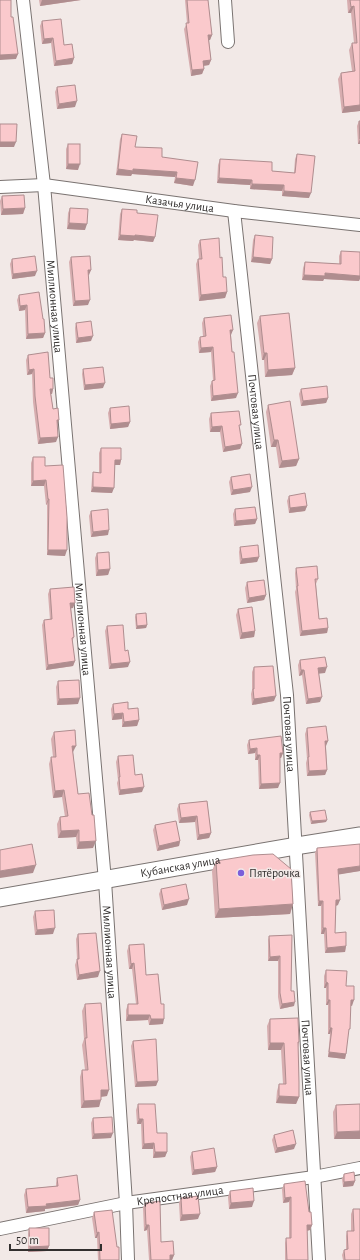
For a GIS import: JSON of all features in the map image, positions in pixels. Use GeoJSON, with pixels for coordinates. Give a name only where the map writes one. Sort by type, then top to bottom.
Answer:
{"type":"FeatureCollection","features":[{"type":"Feature","properties":{"kind":"main road","name":"Кубанская улица"},"geometry":{"type":"LineString","coordinates":[[0,898],[360,836]]}},
{"type":"Feature","properties":{"kind":"street","name":"Миллионная улица"},"geometry":{"type":"LineString","coordinates":[[23,0],[44,185],[105,881],[126,1203],[128,1260]]}},
{"type":"Feature","properties":{"kind":"street"},"geometry":{"type":"LineString","coordinates":[[225,0],[228,42]]}},
{"type":"Feature","properties":{"kind":"street","name":"Казачья улица"},"geometry":{"type":"LineString","coordinates":[[0,187],[44,185],[234,211],[360,225]]}},
{"type":"Feature","properties":{"kind":"street","name":"Почтовая улица"},"geometry":{"type":"LineString","coordinates":[[234,211],[287,695],[319,1260]]}},
{"type":"Feature","properties":{"kind":"street","name":"Крепостная улица"},"geometry":{"type":"LineString","coordinates":[[0,1229],[126,1203],[314,1177],[360,1168]]}},
{"type":"Feature","properties":{"kind":"building"},"geometry":{"type":"Polygon","coordinates":[[[0,0],[11,0],[11,17],[13,17],[18,54],[0,55],[0,0]]]}},
{"type":"Feature","properties":{"kind":"building"},"geometry":{"type":"Polygon","coordinates":[[[187,0],[208,0],[212,35],[208,35],[211,60],[203,61],[204,69],[192,70],[186,23],[189,23],[187,0]]]}},
{"type":"Feature","properties":{"kind":"building"},"geometry":{"type":"Polygon","coordinates":[[[350,0],[360,0],[360,105],[344,107],[341,73],[355,71],[352,43],[357,43],[354,6],[351,7],[350,0]]]}},
{"type":"Feature","properties":{"kind":"building"},"geometry":{"type":"Polygon","coordinates":[[[61,19],[64,45],[72,44],[74,58],[56,61],[53,38],[44,39],[42,21],[61,19]]]}},
{"type":"Feature","properties":{"kind":"building"},"geometry":{"type":"Polygon","coordinates":[[[75,85],[77,101],[59,104],[57,87],[75,85]]]}},
{"type":"Feature","properties":{"kind":"building"},"geometry":{"type":"Polygon","coordinates":[[[0,124],[17,124],[16,142],[0,142],[0,124]]]}},
{"type":"Feature","properties":{"kind":"building"},"geometry":{"type":"Polygon","coordinates":[[[122,134],[137,136],[135,147],[162,148],[162,157],[198,162],[195,180],[176,178],[177,172],[133,169],[133,171],[118,169],[122,134]]]}},
{"type":"Feature","properties":{"kind":"building"},"geometry":{"type":"Polygon","coordinates":[[[68,144],[80,144],[80,164],[68,164],[68,144]]]}},
{"type":"Feature","properties":{"kind":"building"},"geometry":{"type":"Polygon","coordinates":[[[297,154],[315,156],[311,193],[284,191],[284,185],[252,184],[252,180],[219,178],[220,159],[272,162],[272,171],[295,173],[297,154]]]}},
{"type":"Feature","properties":{"kind":"building"},"geometry":{"type":"Polygon","coordinates":[[[24,195],[25,208],[3,209],[2,196],[24,195]]]}},
{"type":"Feature","properties":{"kind":"building"},"geometry":{"type":"Polygon","coordinates":[[[70,208],[88,209],[87,224],[69,223],[70,208]]]}},
{"type":"Feature","properties":{"kind":"building"},"geometry":{"type":"Polygon","coordinates":[[[122,209],[137,210],[137,213],[158,215],[155,237],[120,235],[122,209]]]}},
{"type":"Feature","properties":{"kind":"building"},"geometry":{"type":"Polygon","coordinates":[[[255,235],[273,237],[272,259],[253,257],[255,235]]]}},
{"type":"Feature","properties":{"kind":"building"},"geometry":{"type":"Polygon","coordinates":[[[219,238],[220,258],[222,257],[223,277],[226,277],[227,292],[201,295],[198,259],[202,259],[200,240],[219,238]]]}},
{"type":"Feature","properties":{"kind":"building"},"geometry":{"type":"Polygon","coordinates":[[[341,251],[360,252],[360,276],[325,273],[325,276],[304,275],[305,262],[341,264],[341,251]]]}},
{"type":"Feature","properties":{"kind":"building"},"geometry":{"type":"Polygon","coordinates":[[[35,256],[37,271],[13,274],[12,259],[35,256]]]}},
{"type":"Feature","properties":{"kind":"building"},"geometry":{"type":"Polygon","coordinates":[[[90,256],[91,270],[88,270],[90,300],[75,301],[71,257],[90,256]]]}},
{"type":"Feature","properties":{"kind":"building"},"geometry":{"type":"Polygon","coordinates":[[[39,292],[45,333],[28,334],[27,305],[20,306],[19,295],[39,292]]]}},
{"type":"Feature","properties":{"kind":"building"},"geometry":{"type":"Polygon","coordinates":[[[289,313],[295,368],[268,370],[267,353],[264,353],[260,316],[289,313]]]}},
{"type":"Feature","properties":{"kind":"building"},"geometry":{"type":"Polygon","coordinates":[[[231,315],[233,330],[230,330],[238,393],[213,396],[212,381],[215,380],[213,347],[201,348],[200,337],[206,336],[204,318],[231,315]]]}},
{"type":"Feature","properties":{"kind":"building"},"geometry":{"type":"Polygon","coordinates":[[[91,321],[93,336],[78,338],[76,323],[91,321]]]}},
{"type":"Feature","properties":{"kind":"building"},"geometry":{"type":"Polygon","coordinates":[[[48,352],[50,378],[53,378],[53,389],[50,389],[53,409],[58,408],[58,437],[40,438],[35,396],[34,369],[29,370],[28,355],[48,352]]]}},
{"type":"Feature","properties":{"kind":"building"},"geometry":{"type":"Polygon","coordinates":[[[103,367],[105,383],[85,385],[83,369],[103,367]]]}},
{"type":"Feature","properties":{"kind":"building"},"geometry":{"type":"Polygon","coordinates":[[[327,386],[328,398],[303,401],[301,389],[327,386]]]}},
{"type":"Feature","properties":{"kind":"building"},"geometry":{"type":"Polygon","coordinates":[[[290,401],[299,459],[282,461],[278,440],[274,440],[268,405],[290,401]]]}},
{"type":"Feature","properties":{"kind":"building"},"geometry":{"type":"Polygon","coordinates":[[[129,406],[130,422],[111,424],[110,408],[129,406]]]}},
{"type":"Feature","properties":{"kind":"building"},"geometry":{"type":"Polygon","coordinates":[[[239,411],[241,425],[239,425],[242,444],[225,447],[222,426],[212,427],[211,413],[239,411]]]}},
{"type":"Feature","properties":{"kind":"building"},"geometry":{"type":"Polygon","coordinates":[[[101,448],[121,448],[121,460],[115,460],[114,488],[93,487],[93,472],[101,473],[101,448]]]}},
{"type":"Feature","properties":{"kind":"building"},"geometry":{"type":"Polygon","coordinates":[[[33,457],[45,457],[45,466],[63,465],[67,517],[67,550],[48,550],[49,499],[46,480],[33,481],[33,457]]]}},
{"type":"Feature","properties":{"kind":"building"},"geometry":{"type":"Polygon","coordinates":[[[250,474],[252,487],[233,490],[231,477],[250,474]]]}},
{"type":"Feature","properties":{"kind":"building"},"geometry":{"type":"Polygon","coordinates":[[[305,493],[307,506],[290,508],[289,496],[305,493]]]}},
{"type":"Feature","properties":{"kind":"building"},"geometry":{"type":"Polygon","coordinates":[[[255,507],[257,519],[236,521],[235,509],[255,507]]]}},
{"type":"Feature","properties":{"kind":"building"},"geometry":{"type":"Polygon","coordinates":[[[108,509],[109,530],[93,532],[91,511],[108,509]]]}},
{"type":"Feature","properties":{"kind":"building"},"geometry":{"type":"Polygon","coordinates":[[[258,545],[259,557],[242,559],[240,547],[258,545]]]}},
{"type":"Feature","properties":{"kind":"building"},"geometry":{"type":"Polygon","coordinates":[[[109,552],[110,569],[98,570],[97,553],[109,552]]]}},
{"type":"Feature","properties":{"kind":"building"},"geometry":{"type":"Polygon","coordinates":[[[317,566],[318,579],[315,579],[319,619],[327,618],[328,628],[302,631],[296,568],[317,566]]]}},
{"type":"Feature","properties":{"kind":"building"},"geometry":{"type":"Polygon","coordinates":[[[264,580],[266,595],[249,598],[247,582],[264,580]]]}},
{"type":"Feature","properties":{"kind":"building"},"geometry":{"type":"Polygon","coordinates":[[[74,587],[75,603],[70,603],[75,661],[48,665],[44,620],[52,619],[50,589],[74,587]]]}},
{"type":"Feature","properties":{"kind":"building"},"geometry":{"type":"Polygon","coordinates":[[[252,607],[255,631],[242,633],[238,609],[252,607]]]}},
{"type":"Feature","properties":{"kind":"building"},"geometry":{"type":"Polygon","coordinates":[[[146,613],[147,625],[137,626],[136,614],[146,613]]]}},
{"type":"Feature","properties":{"kind":"building"},"geometry":{"type":"Polygon","coordinates":[[[123,625],[125,651],[128,650],[130,662],[111,664],[107,626],[123,625]]]}},
{"type":"Feature","properties":{"kind":"building"},"geometry":{"type":"Polygon","coordinates":[[[325,657],[327,667],[318,668],[322,697],[308,699],[304,670],[301,670],[300,660],[325,657]]]}},
{"type":"Feature","properties":{"kind":"building"},"geometry":{"type":"Polygon","coordinates":[[[273,666],[276,696],[254,699],[254,667],[273,666]]]}},
{"type":"Feature","properties":{"kind":"building"},"geometry":{"type":"Polygon","coordinates":[[[79,680],[80,698],[59,699],[58,681],[79,680]]]}},
{"type":"Feature","properties":{"kind":"building"},"geometry":{"type":"Polygon","coordinates":[[[128,702],[128,709],[138,708],[139,720],[124,722],[123,713],[114,714],[113,704],[128,702]]]}},
{"type":"Feature","properties":{"kind":"building"},"geometry":{"type":"Polygon","coordinates":[[[326,726],[328,741],[325,741],[327,770],[309,771],[307,728],[326,726]]]}},
{"type":"Feature","properties":{"kind":"building"},"geometry":{"type":"Polygon","coordinates":[[[75,730],[76,746],[72,746],[78,794],[89,793],[92,815],[94,815],[96,841],[79,842],[79,830],[61,831],[60,817],[68,816],[64,790],[55,791],[51,757],[56,757],[54,732],[75,730]]]}},
{"type":"Feature","properties":{"kind":"building"},"geometry":{"type":"Polygon","coordinates":[[[281,736],[283,753],[280,753],[280,783],[261,784],[260,755],[257,755],[257,748],[250,749],[249,740],[281,736]]]}},
{"type":"Feature","properties":{"kind":"building"},"geometry":{"type":"Polygon","coordinates":[[[133,755],[135,775],[142,774],[144,787],[120,790],[118,756],[133,755]]]}},
{"type":"Feature","properties":{"kind":"building"},"geometry":{"type":"Polygon","coordinates":[[[207,801],[211,833],[199,835],[197,816],[181,818],[179,804],[207,801]]]}},
{"type":"Feature","properties":{"kind":"building"},"geometry":{"type":"Polygon","coordinates":[[[325,810],[327,820],[312,821],[310,812],[325,810]]]}},
{"type":"Feature","properties":{"kind":"building"},"geometry":{"type":"Polygon","coordinates":[[[176,821],[180,841],[159,846],[155,825],[176,821]]]}},
{"type":"Feature","properties":{"kind":"building"},"geometry":{"type":"Polygon","coordinates":[[[32,844],[36,865],[0,871],[0,850],[32,844]]]}},
{"type":"Feature","properties":{"kind":"building"},"geometry":{"type":"Polygon","coordinates":[[[360,844],[360,866],[338,869],[340,900],[336,900],[335,933],[346,932],[346,946],[327,948],[326,928],[323,928],[323,901],[319,901],[317,848],[360,844]]]}},
{"type":"Feature","properties":{"kind":"building"},"geometry":{"type":"Polygon","coordinates":[[[273,854],[291,869],[293,904],[219,909],[216,861],[253,855],[273,854]]]}},
{"type":"Feature","properties":{"kind":"building"},"geometry":{"type":"Polygon","coordinates":[[[186,884],[189,899],[164,905],[161,889],[186,884]]]}},
{"type":"Feature","properties":{"kind":"building"},"geometry":{"type":"Polygon","coordinates":[[[54,910],[55,928],[37,930],[35,911],[54,910]]]}},
{"type":"Feature","properties":{"kind":"building"},"geometry":{"type":"Polygon","coordinates":[[[96,933],[100,971],[79,975],[77,959],[79,959],[78,934],[96,933]]]}},
{"type":"Feature","properties":{"kind":"building"},"geometry":{"type":"Polygon","coordinates":[[[292,935],[291,991],[294,991],[295,1002],[282,1004],[280,993],[280,956],[270,957],[269,936],[292,935]]]}},
{"type":"Feature","properties":{"kind":"building"},"geometry":{"type":"Polygon","coordinates":[[[144,944],[146,975],[158,974],[161,1004],[164,1004],[164,1019],[151,1019],[150,1015],[128,1015],[128,1004],[138,1004],[134,963],[131,964],[129,945],[144,944]]]}},
{"type":"Feature","properties":{"kind":"building"},"geometry":{"type":"Polygon","coordinates":[[[326,970],[347,971],[346,986],[354,986],[354,1000],[351,1000],[350,1029],[346,1054],[329,1052],[332,1028],[330,1028],[330,1000],[328,1000],[326,970]]]}},
{"type":"Feature","properties":{"kind":"building"},"geometry":{"type":"Polygon","coordinates":[[[101,1003],[109,1090],[101,1090],[101,1100],[84,1101],[82,1070],[88,1070],[85,1038],[87,1038],[85,1004],[101,1003]]]}},
{"type":"Feature","properties":{"kind":"building"},"geometry":{"type":"Polygon","coordinates":[[[298,1018],[299,1097],[279,1096],[279,1084],[286,1084],[284,1043],[270,1043],[270,1019],[298,1018]]]}},
{"type":"Feature","properties":{"kind":"building"},"geometry":{"type":"Polygon","coordinates":[[[156,1039],[158,1081],[137,1082],[133,1041],[156,1039]]]}},
{"type":"Feature","properties":{"kind":"building"},"geometry":{"type":"Polygon","coordinates":[[[138,1104],[155,1104],[157,1133],[167,1133],[167,1152],[155,1152],[154,1143],[144,1144],[143,1119],[139,1119],[138,1104]]]}},
{"type":"Feature","properties":{"kind":"building"},"geometry":{"type":"Polygon","coordinates":[[[360,1104],[360,1131],[337,1132],[336,1105],[360,1104]]]}},
{"type":"Feature","properties":{"kind":"building"},"geometry":{"type":"Polygon","coordinates":[[[112,1117],[113,1133],[94,1134],[93,1118],[112,1117]]]}},
{"type":"Feature","properties":{"kind":"building"},"geometry":{"type":"Polygon","coordinates":[[[293,1130],[296,1144],[277,1148],[274,1135],[293,1130]]]}},
{"type":"Feature","properties":{"kind":"building"},"geometry":{"type":"Polygon","coordinates":[[[214,1148],[217,1167],[194,1170],[192,1152],[214,1148]]]}},
{"type":"Feature","properties":{"kind":"building"},"geometry":{"type":"Polygon","coordinates":[[[354,1172],[355,1181],[344,1182],[344,1174],[354,1172]]]}},
{"type":"Feature","properties":{"kind":"building"},"geometry":{"type":"Polygon","coordinates":[[[77,1175],[80,1200],[46,1204],[47,1206],[28,1207],[26,1189],[58,1186],[57,1178],[77,1175]]]}},
{"type":"Feature","properties":{"kind":"building"},"geometry":{"type":"Polygon","coordinates":[[[305,1181],[312,1225],[307,1225],[308,1260],[287,1260],[286,1238],[291,1238],[291,1197],[285,1198],[284,1184],[305,1181]]]}},
{"type":"Feature","properties":{"kind":"building"},"geometry":{"type":"Polygon","coordinates":[[[253,1188],[254,1201],[231,1203],[230,1191],[253,1188]]]}},
{"type":"Feature","properties":{"kind":"building"},"geometry":{"type":"Polygon","coordinates":[[[198,1196],[200,1214],[182,1215],[181,1198],[198,1196]]]}},
{"type":"Feature","properties":{"kind":"building"},"geometry":{"type":"Polygon","coordinates":[[[160,1201],[161,1242],[173,1241],[174,1255],[170,1255],[170,1260],[151,1260],[149,1225],[146,1225],[145,1203],[160,1201]]]}},
{"type":"Feature","properties":{"kind":"building"},"geometry":{"type":"Polygon","coordinates":[[[353,1209],[360,1209],[360,1260],[345,1260],[344,1250],[348,1249],[347,1231],[354,1231],[353,1209]]]}},
{"type":"Feature","properties":{"kind":"building"},"geometry":{"type":"Polygon","coordinates":[[[112,1210],[117,1247],[119,1247],[119,1260],[100,1260],[99,1232],[97,1233],[94,1212],[112,1210]]]}},
{"type":"Feature","properties":{"kind":"building"},"geometry":{"type":"Polygon","coordinates":[[[29,1228],[49,1228],[49,1246],[30,1247],[29,1228]]]}},
{"type":"Feature","properties":{"kind":"place","name":"Пятёрочка"},"geometry":{"type":"Point","coordinates":[241,873]}}]}
